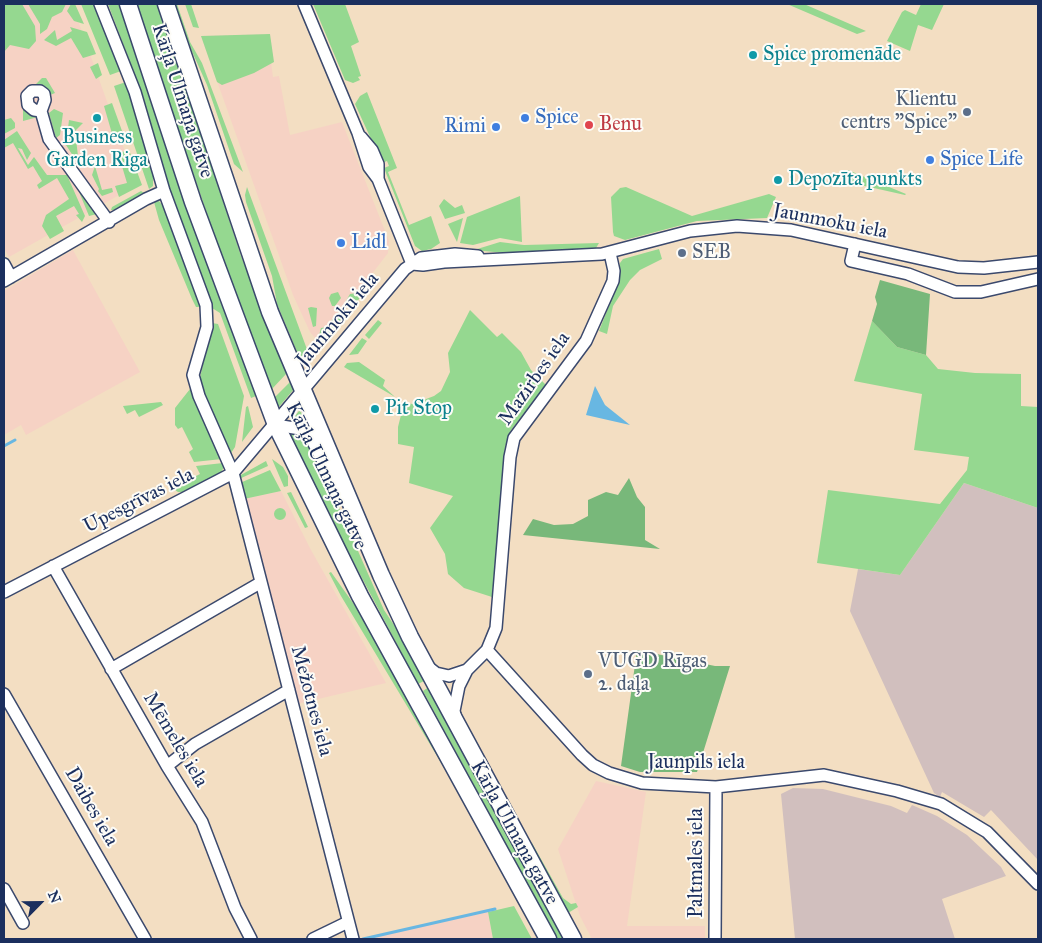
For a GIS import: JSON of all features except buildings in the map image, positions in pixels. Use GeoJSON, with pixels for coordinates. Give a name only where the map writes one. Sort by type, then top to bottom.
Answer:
{"type":"FeatureCollection","features":[{"type":"Feature","properties":{"kind":"highway","name":"Kārļa Ulmaņa gatve"},"geometry":{"type":"LineString","coordinates":[[128,4],[193,202],[276,425],[360,596],[548,939]]}},
{"type":"Feature","properties":{"kind":"highway","name":"Kārļa Ulmaņa gatve"},"geometry":{"type":"LineString","coordinates":[[166,4],[247,248],[303,390],[388,592],[425,665],[573,939]]}},
{"type":"Feature","properties":{"kind":"street","name":"Mežotnes iela"},"geometry":{"type":"LineString","coordinates":[[100,4],[135,92],[164,191],[208,312],[207,327],[193,375],[199,396],[233,473],[353,939]]}},
{"type":"Feature","properties":{"kind":"street"},"geometry":{"type":"LineString","coordinates":[[304,4],[358,133],[369,167],[378,179],[412,264]]}},
{"type":"Feature","properties":{"kind":"street"},"geometry":{"type":"LineString","coordinates":[[41,111],[50,139],[109,222]]}},
{"type":"Feature","properties":{"kind":"street"},"geometry":{"type":"LineString","coordinates":[[4,264],[7,279],[148,198],[164,191]]}},
{"type":"Feature","properties":{"kind":"street","name":"Jaunmoku iela"},"geometry":{"type":"LineString","coordinates":[[276,425],[303,390],[406,269],[421,258],[455,254],[497,259],[610,253],[690,231],[737,226],[791,230],[958,267],[997,268],[1038,262]]}},
{"type":"Feature","properties":{"kind":"street","name":"Jaunmoku iela"},"geometry":{"type":"LineString","coordinates":[[855,244],[851,261],[908,274],[955,292],[981,292],[1038,280]]}},
{"type":"Feature","properties":{"kind":"street","name":"Mazirbes iela"},"geometry":{"type":"LineString","coordinates":[[487,650],[496,628],[510,457],[514,438],[586,341],[613,281],[614,271],[610,253]]}},
{"type":"Feature","properties":{"kind":"street"},"geometry":{"type":"LineString","coordinates":[[276,425],[300,429],[310,436],[330,475],[345,489]]}},
{"type":"Feature","properties":{"kind":"street","name":"Upesgrīvas iela"},"geometry":{"type":"LineString","coordinates":[[4,592],[233,473],[276,425]]}},
{"type":"Feature","properties":{"kind":"street","name":"Mēmeles iela"},"geometry":{"type":"LineString","coordinates":[[53,566],[167,766],[202,822],[235,908],[251,939]]}},
{"type":"Feature","properties":{"kind":"street"},"geometry":{"type":"LineString","coordinates":[[111,668],[260,583]]}},
{"type":"Feature","properties":{"kind":"street"},"geometry":{"type":"LineString","coordinates":[[456,723],[454,711],[456,692],[467,670],[487,650]]}},
{"type":"Feature","properties":{"kind":"street","name":"Jaunpils iela"},"geometry":{"type":"LineString","coordinates":[[487,650],[538,708],[593,765],[609,774],[642,783],[716,786],[824,775],[941,804],[987,832],[1038,884]]}},
{"type":"Feature","properties":{"kind":"street"},"geometry":{"type":"LineString","coordinates":[[425,665],[436,672],[449,676],[467,670]]}},
{"type":"Feature","properties":{"kind":"street"},"geometry":{"type":"LineString","coordinates":[[167,766],[195,744],[289,690]]}},
{"type":"Feature","properties":{"kind":"street","name":"Daibes iela"},"geometry":{"type":"LineString","coordinates":[[4,694],[8,710],[145,939]]}},
{"type":"Feature","properties":{"kind":"street","name":"Paltmales iela"},"geometry":{"type":"LineString","coordinates":[[715,939],[716,786]]}},
{"type":"Feature","properties":{"kind":"street"},"geometry":{"type":"LineString","coordinates":[[4,889],[23,923]]}},
{"type":"Feature","properties":{"kind":"street"},"geometry":{"type":"LineString","coordinates":[[313,939],[348,922]]}},
{"type":"Feature","properties":{"kind":"shaded area"},"geometry":{"type":"Polygon","coordinates":[[[4,4],[72,4],[137,185],[9,257],[4,248],[4,4]]]}},
{"type":"Feature","properties":{"kind":"shaded area"},"geometry":{"type":"Polygon","coordinates":[[[270,34],[274,62],[271,62],[273,77],[279,76],[290,135],[342,122],[389,241],[388,253],[319,343],[310,332],[293,295],[201,36],[270,34]]]}},
{"type":"Feature","properties":{"kind":"shaded area"},"geometry":{"type":"Polygon","coordinates":[[[73,250],[140,372],[26,435],[21,425],[4,435],[4,291],[73,250]]]}},
{"type":"Feature","properties":{"kind":"shaded area"},"geometry":{"type":"Polygon","coordinates":[[[964,483],[1038,508],[1038,860],[991,810],[984,817],[942,792],[940,797],[934,793],[850,611],[858,569],[900,575],[964,483]]]}},
{"type":"Feature","properties":{"kind":"shaded area"},"geometry":{"type":"Polygon","coordinates":[[[281,491],[311,550],[386,683],[297,704],[244,499],[281,491]]]}},
{"type":"Feature","properties":{"kind":"shaded area"},"geometry":{"type":"Polygon","coordinates":[[[596,781],[646,792],[627,926],[705,926],[705,939],[592,939],[580,916],[558,849],[596,781]]]}},
{"type":"Feature","properties":{"kind":"shaded area"},"geometry":{"type":"Polygon","coordinates":[[[793,788],[823,789],[891,806],[907,813],[912,805],[937,816],[967,835],[1001,867],[1006,876],[942,899],[955,939],[795,939],[781,794],[793,788]]]}},
{"type":"Feature","properties":{"kind":"shaded area"},"geometry":{"type":"Polygon","coordinates":[[[488,912],[493,939],[363,939],[460,918],[488,912]]]}},
{"type":"Feature","properties":{"kind":"green space"},"geometry":{"type":"Polygon","coordinates":[[[4,4],[22,4],[35,26],[36,41],[29,49],[10,45],[4,52],[4,4]]]}},
{"type":"Feature","properties":{"kind":"green space"},"geometry":{"type":"Polygon","coordinates":[[[28,4],[66,4],[62,12],[52,17],[47,29],[40,34],[40,24],[28,4]]]}},
{"type":"Feature","properties":{"kind":"green space"},"geometry":{"type":"Polygon","coordinates":[[[71,4],[75,4],[84,24],[74,21],[67,11],[71,4]]]}},
{"type":"Feature","properties":{"kind":"green space"},"geometry":{"type":"Polygon","coordinates":[[[81,4],[95,4],[121,71],[110,75],[81,4]]]}},
{"type":"Feature","properties":{"kind":"green space"},"geometry":{"type":"Polygon","coordinates":[[[108,4],[119,4],[123,15],[218,295],[256,396],[251,398],[220,313],[212,308],[189,248],[133,70],[108,4]]]}},
{"type":"Feature","properties":{"kind":"green space"},"geometry":{"type":"Polygon","coordinates":[[[135,4],[158,4],[241,256],[287,373],[271,390],[255,353],[135,4]]]}},
{"type":"Feature","properties":{"kind":"green space"},"geometry":{"type":"Polygon","coordinates":[[[175,4],[177,4],[190,42],[202,63],[243,172],[234,164],[207,85],[190,47],[175,4]]]}},
{"type":"Feature","properties":{"kind":"green space"},"geometry":{"type":"Polygon","coordinates":[[[185,4],[191,4],[199,28],[193,27],[185,4]]]}},
{"type":"Feature","properties":{"kind":"green space"},"geometry":{"type":"Polygon","coordinates":[[[313,4],[345,4],[359,42],[351,46],[361,76],[358,77],[360,80],[353,83],[345,80],[313,4]]]}},
{"type":"Feature","properties":{"kind":"green space"},"geometry":{"type":"Polygon","coordinates":[[[787,4],[804,4],[866,31],[857,34],[787,4]]]}},
{"type":"Feature","properties":{"kind":"green space"},"geometry":{"type":"Polygon","coordinates":[[[921,4],[944,4],[932,30],[918,25],[910,51],[887,41],[902,12],[905,10],[916,15],[921,4]]]}},
{"type":"Feature","properties":{"kind":"green space"},"geometry":{"type":"Polygon","coordinates":[[[70,27],[87,32],[96,54],[83,58],[71,38],[56,46],[44,40],[55,30],[57,40],[72,31],[70,27]]]}},
{"type":"Feature","properties":{"kind":"green space"},"geometry":{"type":"Polygon","coordinates":[[[270,34],[274,62],[254,73],[222,85],[217,82],[201,36],[270,34]]]}},
{"type":"Feature","properties":{"kind":"green space"},"geometry":{"type":"Polygon","coordinates":[[[98,63],[102,75],[96,79],[90,67],[98,63]]]}},
{"type":"Feature","properties":{"kind":"green space"},"geometry":{"type":"Polygon","coordinates":[[[42,78],[46,78],[55,93],[50,95],[49,104],[36,84],[42,78]]]}},
{"type":"Feature","properties":{"kind":"green space"},"geometry":{"type":"Polygon","coordinates":[[[126,82],[153,173],[153,186],[149,189],[114,86],[126,82]]]}},
{"type":"Feature","properties":{"kind":"green space"},"geometry":{"type":"Polygon","coordinates":[[[367,92],[397,168],[388,172],[409,225],[431,216],[440,243],[431,249],[422,251],[415,246],[384,168],[389,166],[387,161],[382,163],[355,104],[360,96],[367,92]]]}},
{"type":"Feature","properties":{"kind":"green space"},"geometry":{"type":"Polygon","coordinates":[[[112,103],[126,142],[118,144],[116,137],[113,137],[104,106],[112,103]]]}},
{"type":"Feature","properties":{"kind":"green space"},"geometry":{"type":"Polygon","coordinates":[[[26,108],[38,117],[23,121],[23,109],[26,108]]]}},
{"type":"Feature","properties":{"kind":"green space"},"geometry":{"type":"Polygon","coordinates":[[[54,109],[63,113],[60,135],[56,138],[49,113],[54,109]]]}},
{"type":"Feature","properties":{"kind":"green space"},"geometry":{"type":"Polygon","coordinates":[[[11,118],[15,123],[15,128],[4,134],[4,120],[11,118]]]}},
{"type":"Feature","properties":{"kind":"green space"},"geometry":{"type":"Polygon","coordinates":[[[69,120],[83,123],[75,131],[78,156],[75,159],[66,145],[69,120]]]}},
{"type":"Feature","properties":{"kind":"green space"},"geometry":{"type":"Polygon","coordinates":[[[17,131],[31,153],[27,160],[22,149],[18,148],[28,165],[34,157],[47,175],[67,175],[85,216],[82,222],[76,215],[79,214],[74,206],[56,216],[64,231],[50,239],[42,226],[46,215],[69,199],[57,178],[39,189],[37,185],[42,181],[33,166],[28,169],[13,143],[4,148],[4,140],[17,131]]]}},
{"type":"Feature","properties":{"kind":"green space"},"geometry":{"type":"Polygon","coordinates":[[[129,150],[142,185],[119,197],[115,186],[127,183],[118,153],[129,150]]]}},
{"type":"Feature","properties":{"kind":"green space"},"geometry":{"type":"Polygon","coordinates":[[[95,166],[102,190],[112,188],[113,192],[102,196],[98,191],[99,189],[92,175],[95,166]]]}},
{"type":"Feature","properties":{"kind":"green space"},"geometry":{"type":"Polygon","coordinates":[[[848,170],[906,194],[847,182],[844,180],[848,170]]]}},
{"type":"Feature","properties":{"kind":"green space"},"geometry":{"type":"Polygon","coordinates":[[[77,187],[97,214],[89,216],[77,187]]]}},
{"type":"Feature","properties":{"kind":"green space"},"geometry":{"type":"Polygon","coordinates":[[[247,187],[308,352],[300,359],[277,304],[272,276],[246,202],[247,187]]]}},
{"type":"Feature","properties":{"kind":"green space"},"geometry":{"type":"Polygon","coordinates":[[[626,187],[692,216],[769,194],[776,197],[767,218],[697,221],[625,240],[614,236],[611,197],[620,188],[626,187]]]}},
{"type":"Feature","properties":{"kind":"green space"},"geometry":{"type":"Polygon","coordinates":[[[141,191],[144,193],[115,210],[111,210],[112,207],[141,191]]]}},
{"type":"Feature","properties":{"kind":"green space"},"geometry":{"type":"Polygon","coordinates":[[[520,196],[522,242],[500,238],[473,245],[460,243],[467,217],[520,196]]]}},
{"type":"Feature","properties":{"kind":"green space"},"geometry":{"type":"Polygon","coordinates":[[[444,199],[455,208],[462,205],[465,213],[445,219],[439,206],[444,199]]]}},
{"type":"Feature","properties":{"kind":"green space"},"geometry":{"type":"Polygon","coordinates":[[[159,201],[166,210],[202,307],[196,307],[192,299],[159,220],[154,202],[159,201]]]}},
{"type":"Feature","properties":{"kind":"green space"},"geometry":{"type":"Polygon","coordinates":[[[463,218],[457,242],[448,224],[463,218]]]}},
{"type":"Feature","properties":{"kind":"green space"},"geometry":{"type":"Polygon","coordinates":[[[500,242],[524,245],[599,243],[596,248],[591,250],[504,253],[474,250],[500,242]]]}},
{"type":"Feature","properties":{"kind":"green space"},"geometry":{"type":"Polygon","coordinates":[[[659,249],[662,259],[640,270],[630,280],[613,306],[607,334],[599,331],[618,283],[620,263],[623,259],[659,249]]]}},
{"type":"Feature","properties":{"kind":"green space"},"geometry":{"type":"Polygon","coordinates":[[[880,280],[930,294],[926,355],[897,347],[872,321],[877,304],[875,297],[880,280]]]}},
{"type":"Feature","properties":{"kind":"green space"},"geometry":{"type":"Polygon","coordinates":[[[338,292],[341,298],[335,306],[332,306],[329,298],[331,294],[338,292]]]}},
{"type":"Feature","properties":{"kind":"green space"},"geometry":{"type":"Polygon","coordinates":[[[365,292],[354,305],[343,306],[350,294],[365,292]]]}},
{"type":"Feature","properties":{"kind":"green space"},"geometry":{"type":"Polygon","coordinates":[[[308,308],[317,308],[316,326],[313,327],[308,308]]]}},
{"type":"Feature","properties":{"kind":"green space"},"geometry":{"type":"Polygon","coordinates":[[[470,310],[497,337],[502,333],[521,352],[531,370],[546,385],[511,430],[505,447],[492,597],[464,588],[448,574],[445,554],[430,528],[453,496],[409,483],[414,447],[398,444],[398,427],[404,403],[413,404],[434,396],[441,391],[450,372],[448,353],[470,310]]]}},
{"type":"Feature","properties":{"kind":"green space"},"geometry":{"type":"Polygon","coordinates":[[[350,312],[319,348],[316,346],[321,328],[327,327],[337,313],[350,312]]]}},
{"type":"Feature","properties":{"kind":"green space"},"geometry":{"type":"Polygon","coordinates":[[[378,320],[382,323],[369,339],[365,335],[378,320]]]}},
{"type":"Feature","properties":{"kind":"green space"},"geometry":{"type":"Polygon","coordinates":[[[872,321],[897,347],[926,355],[938,369],[975,373],[1021,374],[1021,406],[1038,407],[1038,508],[964,483],[900,575],[817,563],[828,490],[940,504],[967,470],[969,457],[914,450],[922,394],[854,381],[872,321]]]}},
{"type":"Feature","properties":{"kind":"green space"},"geometry":{"type":"Polygon","coordinates":[[[212,323],[218,324],[244,396],[235,447],[231,453],[205,396],[200,378],[212,323]]]}},
{"type":"Feature","properties":{"kind":"green space"},"geometry":{"type":"Polygon","coordinates":[[[362,338],[367,341],[358,354],[349,355],[362,338]]]}},
{"type":"Feature","properties":{"kind":"green space"},"geometry":{"type":"Polygon","coordinates":[[[359,362],[385,380],[383,386],[395,397],[344,367],[347,363],[359,362]]]}},
{"type":"Feature","properties":{"kind":"green space"},"geometry":{"type":"Polygon","coordinates":[[[290,382],[294,389],[278,408],[274,398],[290,382]]]}},
{"type":"Feature","properties":{"kind":"green space"},"geometry":{"type":"Polygon","coordinates":[[[190,389],[222,459],[194,462],[189,452],[193,449],[182,427],[178,429],[175,425],[175,408],[190,389]]]}},
{"type":"Feature","properties":{"kind":"green space"},"geometry":{"type":"Polygon","coordinates":[[[161,402],[163,405],[139,417],[135,410],[127,414],[123,406],[161,402]]]}},
{"type":"Feature","properties":{"kind":"green space"},"geometry":{"type":"Polygon","coordinates":[[[248,406],[253,427],[242,442],[246,407],[248,406]]]}},
{"type":"Feature","properties":{"kind":"green space"},"geometry":{"type":"Polygon","coordinates":[[[299,411],[301,412],[306,426],[291,421],[299,411]]]}},
{"type":"Feature","properties":{"kind":"green space"},"geometry":{"type":"Polygon","coordinates":[[[295,430],[310,442],[384,610],[402,637],[426,680],[418,684],[317,493],[287,431],[295,430]]]}},
{"type":"Feature","properties":{"kind":"green space"},"geometry":{"type":"Polygon","coordinates":[[[272,459],[283,467],[288,476],[288,486],[284,487],[272,459]]]}},
{"type":"Feature","properties":{"kind":"green space"},"geometry":{"type":"Polygon","coordinates":[[[266,461],[268,466],[239,479],[239,476],[266,461]]]}},
{"type":"Feature","properties":{"kind":"green space"},"geometry":{"type":"Polygon","coordinates":[[[223,463],[223,469],[219,475],[187,492],[178,492],[172,488],[173,480],[176,477],[180,484],[200,474],[196,466],[223,463]]]}},
{"type":"Feature","properties":{"kind":"green space"},"geometry":{"type":"Polygon","coordinates":[[[270,470],[281,491],[244,499],[240,483],[270,470]]]}},
{"type":"Feature","properties":{"kind":"green space"},"geometry":{"type":"Polygon","coordinates":[[[629,478],[637,497],[645,507],[645,540],[660,549],[523,535],[533,519],[554,525],[573,524],[588,516],[588,500],[606,492],[618,495],[629,478]]]}},
{"type":"Feature","properties":{"kind":"green space"},"geometry":{"type":"Polygon","coordinates":[[[291,492],[308,527],[305,528],[287,493],[291,492]]]}},
{"type":"Feature","properties":{"kind":"green space"},"geometry":{"type":"Polygon","coordinates":[[[280,508],[286,514],[280,520],[274,514],[280,508]]]}},
{"type":"Feature","properties":{"kind":"green space"},"geometry":{"type":"Polygon","coordinates":[[[331,572],[358,610],[405,695],[454,776],[542,939],[538,939],[455,786],[341,596],[329,573],[331,572]]]}},
{"type":"Feature","properties":{"kind":"green space"},"geometry":{"type":"Polygon","coordinates":[[[637,650],[715,666],[730,666],[697,772],[640,772],[621,766],[637,650]]]}},
{"type":"Feature","properties":{"kind":"green space"},"geometry":{"type":"Polygon","coordinates":[[[430,686],[566,939],[557,939],[423,691],[430,686]]]}},
{"type":"Feature","properties":{"kind":"green space"},"geometry":{"type":"Polygon","coordinates":[[[532,843],[563,898],[571,904],[576,903],[578,907],[568,913],[532,843]]]}},
{"type":"Feature","properties":{"kind":"green space"},"geometry":{"type":"Polygon","coordinates":[[[514,906],[532,939],[493,939],[488,912],[514,906]]]}},
{"type":"Feature","properties":{"kind":"water"},"geometry":{"type":"Polygon","coordinates":[[[595,386],[605,405],[630,425],[586,415],[595,386]]]}},
{"type":"Feature","properties":{"kind":"waterway"},"geometry":{"type":"LineString","coordinates":[[4,446],[15,440]]}},
{"type":"Feature","properties":{"kind":"waterway"},"geometry":{"type":"LineString","coordinates":[[363,939],[495,909]]}},
{"type":"Feature","properties":{"kind":"place","name":"Spice promenāde"},"geometry":{"type":"Point","coordinates":[753,55]}},
{"type":"Feature","properties":{"kind":"place","name":"Klientu centrs \"Spice\""},"geometry":{"type":"Point","coordinates":[967,112]}},
{"type":"Feature","properties":{"kind":"place","name":"Business Garden Riga"},"geometry":{"type":"Point","coordinates":[97,118]}},
{"type":"Feature","properties":{"kind":"place","name":"Spice"},"geometry":{"type":"Point","coordinates":[525,118]}},
{"type":"Feature","properties":{"kind":"place","name":"Benu"},"geometry":{"type":"Point","coordinates":[589,125]}},
{"type":"Feature","properties":{"kind":"place","name":"Rimi"},"geometry":{"type":"Point","coordinates":[496,127]}},
{"type":"Feature","properties":{"kind":"place","name":"Spice Life"},"geometry":{"type":"Point","coordinates":[930,160]}},
{"type":"Feature","properties":{"kind":"place","name":"Depozīta punkts"},"geometry":{"type":"Point","coordinates":[778,180]}},
{"type":"Feature","properties":{"kind":"place","name":"Lidl"},"geometry":{"type":"Point","coordinates":[341,243]}},
{"type":"Feature","properties":{"kind":"place","name":"SEB"},"geometry":{"type":"Point","coordinates":[682,253]}},
{"type":"Feature","properties":{"kind":"place","name":"Pit Stop"},"geometry":{"type":"Point","coordinates":[375,409]}},
{"type":"Feature","properties":{"kind":"place","name":"VUGD Rīgas 2. daļa"},"geometry":{"type":"Point","coordinates":[588,674]}}]}
